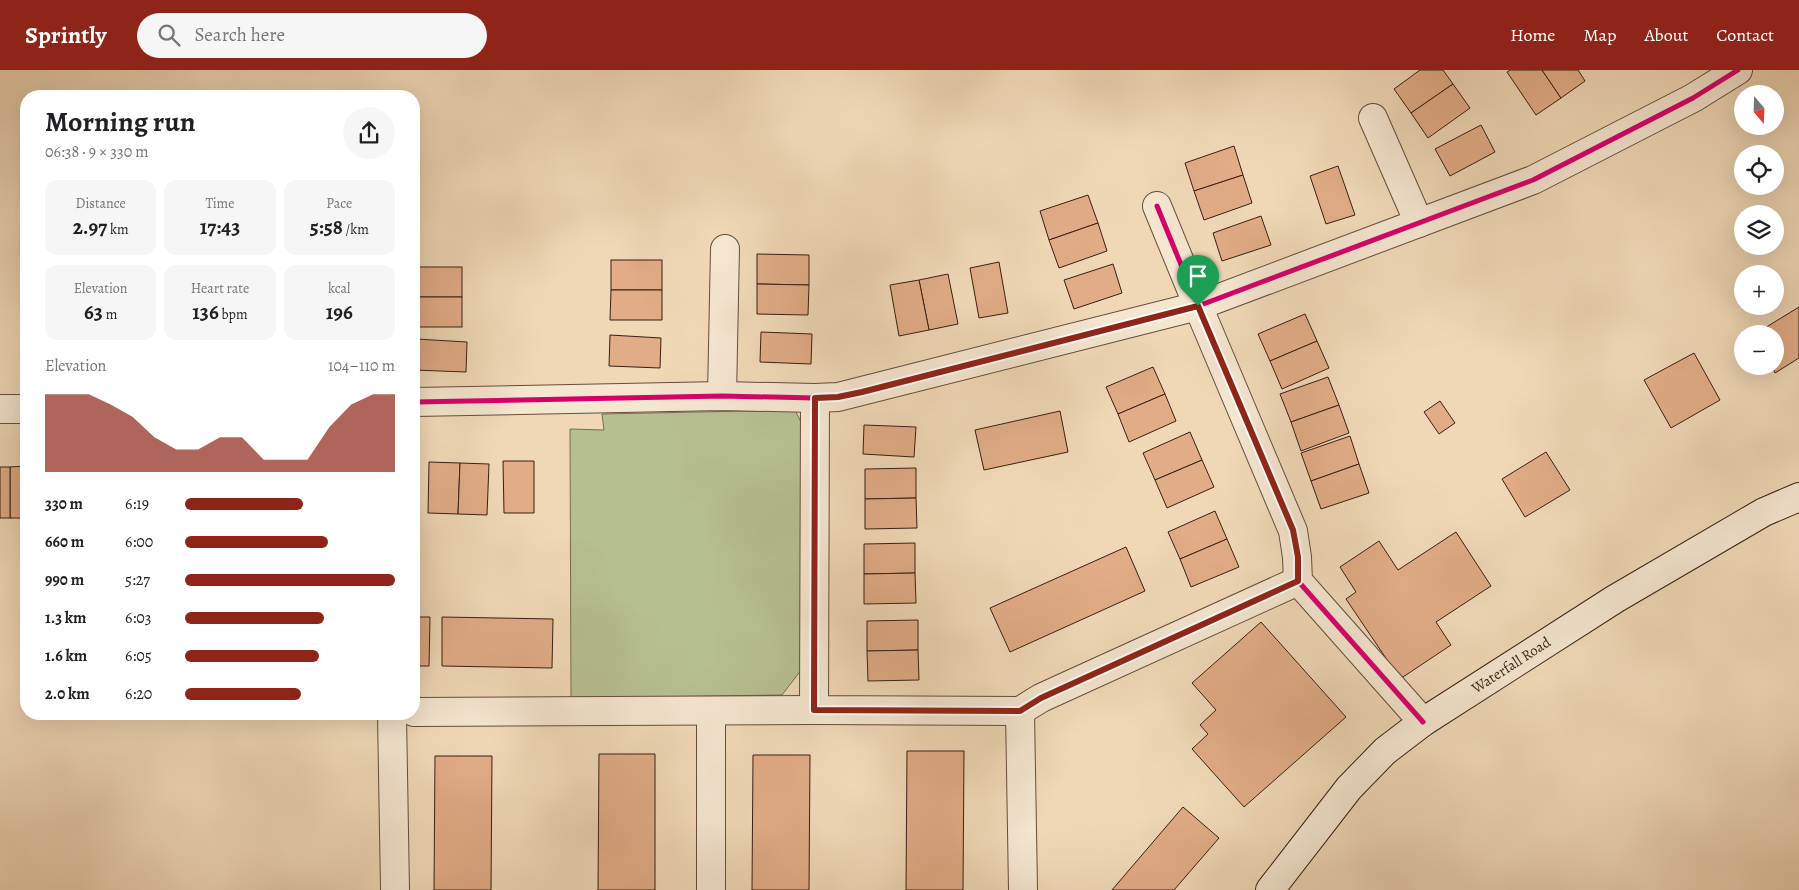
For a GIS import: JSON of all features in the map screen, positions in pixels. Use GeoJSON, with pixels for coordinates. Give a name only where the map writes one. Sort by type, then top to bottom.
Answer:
{"type":"FeatureCollection","features":[{"type":"Feature","properties":{"kind":"street"},"geometry":{"type":"LineString","coordinates":[[420,402],[722,396],[815,398],[838,397],[862,392],[1198,306],[1533,180],[1693,98],[1738,70]]}},
{"type":"Feature","properties":{"kind":"street"},"geometry":{"type":"LineString","coordinates":[[1373,118],[1419,223]]}},
{"type":"Feature","properties":{"kind":"street"},"geometry":{"type":"LineString","coordinates":[[1157,206],[1293,530],[1298,557],[1298,581],[1423,722]]}},
{"type":"Feature","properties":{"kind":"street"},"geometry":{"type":"LineString","coordinates":[[722,396],[725,249]]}},
{"type":"Feature","properties":{"kind":"street"},"geometry":{"type":"LineString","coordinates":[[814,710],[815,398]]}},
{"type":"Feature","properties":{"kind":"street"},"geometry":{"type":"LineString","coordinates":[[0,409],[20,409]]}},
{"type":"Feature","properties":{"kind":"street","name":"Waterfall Road"},"geometry":{"type":"LineString","coordinates":[[1270,890],[1349,788],[1385,751],[1423,722],[1629,591],[1764,512],[1799,498]]}},
{"type":"Feature","properties":{"kind":"street"},"geometry":{"type":"LineString","coordinates":[[420,712],[1020,711],[1041,698],[1298,581]]}},
{"type":"Feature","properties":{"kind":"street"},"geometry":{"type":"LineString","coordinates":[[711,710],[711,890]]}},
{"type":"Feature","properties":{"kind":"street"},"geometry":{"type":"LineString","coordinates":[[1020,711],[1023,890]]}},
{"type":"Feature","properties":{"kind":"street"},"geometry":{"type":"LineString","coordinates":[[392,720],[395,890]]}},
{"type":"Feature","properties":{"kind":"green space"},"geometry":{"type":"Polygon","coordinates":[[[795,410],[801,422],[802,669],[782,695],[571,698],[570,429],[604,430],[602,414],[795,410]]]}},
{"type":"Feature","properties":{"kind":"building"},"geometry":{"type":"Polygon","coordinates":[[[1420,70],[1443,70],[1453,84],[1411,113],[1394,89],[1420,70]]]}},
{"type":"Feature","properties":{"kind":"building"},"geometry":{"type":"Polygon","coordinates":[[[1510,70],[1542,70],[1561,98],[1536,115],[1507,72],[1510,70]]]}},
{"type":"Feature","properties":{"kind":"building"},"geometry":{"type":"Polygon","coordinates":[[[1542,70],[1578,70],[1585,81],[1561,98],[1542,70]]]}},
{"type":"Feature","properties":{"kind":"building"},"geometry":{"type":"Polygon","coordinates":[[[1453,84],[1470,108],[1428,138],[1411,113],[1453,84]]]}},
{"type":"Feature","properties":{"kind":"building"},"geometry":{"type":"Polygon","coordinates":[[[1481,125],[1495,152],[1450,176],[1435,149],[1481,125]]]}},
{"type":"Feature","properties":{"kind":"building"},"geometry":{"type":"Polygon","coordinates":[[[1234,146],[1243,175],[1194,191],[1185,163],[1234,146]]]}},
{"type":"Feature","properties":{"kind":"building"},"geometry":{"type":"Polygon","coordinates":[[[1338,166],[1355,215],[1326,224],[1310,176],[1338,166]]]}},
{"type":"Feature","properties":{"kind":"building"},"geometry":{"type":"Polygon","coordinates":[[[1243,175],[1252,203],[1204,220],[1194,191],[1243,175]]]}},
{"type":"Feature","properties":{"kind":"building"},"geometry":{"type":"Polygon","coordinates":[[[1088,195],[1098,223],[1049,240],[1040,211],[1088,195]]]}},
{"type":"Feature","properties":{"kind":"building"},"geometry":{"type":"Polygon","coordinates":[[[1261,216],[1271,245],[1222,261],[1213,233],[1261,216]]]}},
{"type":"Feature","properties":{"kind":"building"},"geometry":{"type":"Polygon","coordinates":[[[1098,223],[1107,251],[1059,268],[1049,240],[1098,223]]]}},
{"type":"Feature","properties":{"kind":"building"},"geometry":{"type":"Polygon","coordinates":[[[757,254],[809,255],[809,285],[757,284],[757,254]]]}},
{"type":"Feature","properties":{"kind":"building"},"geometry":{"type":"Polygon","coordinates":[[[611,260],[662,260],[662,290],[611,290],[611,260]]]}},
{"type":"Feature","properties":{"kind":"building"},"geometry":{"type":"Polygon","coordinates":[[[999,262],[1008,313],[979,318],[970,268],[999,262]]]}},
{"type":"Feature","properties":{"kind":"building"},"geometry":{"type":"Polygon","coordinates":[[[1113,264],[1122,293],[1074,309],[1064,280],[1113,264]]]}},
{"type":"Feature","properties":{"kind":"building"},"geometry":{"type":"Polygon","coordinates":[[[420,267],[462,267],[462,297],[420,297],[420,267]]]}},
{"type":"Feature","properties":{"kind":"building"},"geometry":{"type":"Polygon","coordinates":[[[948,274],[958,324],[929,330],[919,280],[948,274]]]}},
{"type":"Feature","properties":{"kind":"building"},"geometry":{"type":"Polygon","coordinates":[[[919,280],[929,330],[899,336],[890,285],[919,280]]]}},
{"type":"Feature","properties":{"kind":"building"},"geometry":{"type":"Polygon","coordinates":[[[757,284],[809,285],[808,315],[757,314],[757,284]]]}},
{"type":"Feature","properties":{"kind":"building"},"geometry":{"type":"Polygon","coordinates":[[[611,290],[662,290],[662,320],[610,320],[611,290]]]}},
{"type":"Feature","properties":{"kind":"building"},"geometry":{"type":"Polygon","coordinates":[[[420,297],[462,297],[462,327],[420,327],[420,297]]]}},
{"type":"Feature","properties":{"kind":"building"},"geometry":{"type":"Polygon","coordinates":[[[1799,307],[1799,358],[1784,367],[1784,325],[1770,325],[1799,307]]]}},
{"type":"Feature","properties":{"kind":"building"},"geometry":{"type":"Polygon","coordinates":[[[1305,314],[1317,341],[1270,361],[1258,334],[1305,314]]]}},
{"type":"Feature","properties":{"kind":"building"},"geometry":{"type":"Polygon","coordinates":[[[761,332],[812,334],[811,364],[760,362],[761,332]]]}},
{"type":"Feature","properties":{"kind":"building"},"geometry":{"type":"Polygon","coordinates":[[[610,335],[661,338],[660,368],[609,366],[610,335]]]}},
{"type":"Feature","properties":{"kind":"building"},"geometry":{"type":"Polygon","coordinates":[[[420,339],[467,342],[466,372],[420,370],[420,339]]]}},
{"type":"Feature","properties":{"kind":"building"},"geometry":{"type":"Polygon","coordinates":[[[1317,341],[1329,368],[1282,389],[1270,361],[1317,341]]]}},
{"type":"Feature","properties":{"kind":"building"},"geometry":{"type":"Polygon","coordinates":[[[1694,353],[1720,400],[1671,428],[1644,380],[1694,353]]]}},
{"type":"Feature","properties":{"kind":"building"},"geometry":{"type":"Polygon","coordinates":[[[1153,367],[1165,394],[1118,414],[1106,387],[1153,367]]]}},
{"type":"Feature","properties":{"kind":"building"},"geometry":{"type":"Polygon","coordinates":[[[1328,377],[1339,405],[1291,422],[1280,394],[1328,377]]]}},
{"type":"Feature","properties":{"kind":"building"},"geometry":{"type":"Polygon","coordinates":[[[1165,394],[1176,421],[1129,442],[1118,414],[1165,394]]]}},
{"type":"Feature","properties":{"kind":"building"},"geometry":{"type":"Polygon","coordinates":[[[1440,401],[1455,423],[1439,434],[1424,412],[1440,401]]]}},
{"type":"Feature","properties":{"kind":"building"},"geometry":{"type":"Polygon","coordinates":[[[1339,405],[1349,433],[1301,451],[1291,422],[1339,405]]]}},
{"type":"Feature","properties":{"kind":"building"},"geometry":{"type":"Polygon","coordinates":[[[1060,411],[1068,452],[984,470],[975,430],[1060,411]]]}},
{"type":"Feature","properties":{"kind":"building"},"geometry":{"type":"Polygon","coordinates":[[[864,425],[916,427],[914,457],[863,454],[864,425]]]}},
{"type":"Feature","properties":{"kind":"building"},"geometry":{"type":"Polygon","coordinates":[[[1190,432],[1202,460],[1155,480],[1143,453],[1190,432]]]}},
{"type":"Feature","properties":{"kind":"building"},"geometry":{"type":"Polygon","coordinates":[[[1350,436],[1359,464],[1311,481],[1301,453],[1350,436]]]}},
{"type":"Feature","properties":{"kind":"building"},"geometry":{"type":"Polygon","coordinates":[[[1546,452],[1570,490],[1525,517],[1502,479],[1546,452]]]}},
{"type":"Feature","properties":{"kind":"building"},"geometry":{"type":"Polygon","coordinates":[[[1202,460],[1214,487],[1167,508],[1155,480],[1202,460]]]}},
{"type":"Feature","properties":{"kind":"building"},"geometry":{"type":"Polygon","coordinates":[[[503,461],[534,461],[534,513],[504,513],[503,461]]]}},
{"type":"Feature","properties":{"kind":"building"},"geometry":{"type":"Polygon","coordinates":[[[429,462],[460,463],[458,514],[428,513],[429,462]]]}},
{"type":"Feature","properties":{"kind":"building"},"geometry":{"type":"Polygon","coordinates":[[[460,463],[489,464],[487,515],[458,514],[460,463]]]}},
{"type":"Feature","properties":{"kind":"building"},"geometry":{"type":"Polygon","coordinates":[[[1359,464],[1369,493],[1321,509],[1311,481],[1359,464]]]}},
{"type":"Feature","properties":{"kind":"building"},"geometry":{"type":"Polygon","coordinates":[[[20,466],[20,518],[10,518],[10,467],[20,466]]]}},
{"type":"Feature","properties":{"kind":"building"},"geometry":{"type":"Polygon","coordinates":[[[0,467],[10,467],[10,518],[0,518],[0,467]]]}},
{"type":"Feature","properties":{"kind":"building"},"geometry":{"type":"Polygon","coordinates":[[[916,468],[916,498],[865,499],[865,469],[916,468]]]}},
{"type":"Feature","properties":{"kind":"building"},"geometry":{"type":"Polygon","coordinates":[[[916,498],[917,528],[865,529],[865,499],[916,498]]]}},
{"type":"Feature","properties":{"kind":"building"},"geometry":{"type":"Polygon","coordinates":[[[1215,511],[1227,539],[1180,559],[1168,532],[1215,511]]]}},
{"type":"Feature","properties":{"kind":"building"},"geometry":{"type":"Polygon","coordinates":[[[1456,532],[1491,586],[1436,622],[1451,645],[1400,679],[1346,599],[1356,592],[1340,567],[1379,541],[1398,570],[1456,532]]]}},
{"type":"Feature","properties":{"kind":"building"},"geometry":{"type":"Polygon","coordinates":[[[1227,539],[1239,567],[1191,587],[1180,559],[1227,539]]]}},
{"type":"Feature","properties":{"kind":"building"},"geometry":{"type":"Polygon","coordinates":[[[915,543],[915,573],[864,574],[864,544],[915,543]]]}},
{"type":"Feature","properties":{"kind":"building"},"geometry":{"type":"Polygon","coordinates":[[[1126,547],[1145,591],[1010,652],[990,608],[1126,547]]]}},
{"type":"Feature","properties":{"kind":"building"},"geometry":{"type":"Polygon","coordinates":[[[915,573],[916,603],[864,604],[864,574],[915,573]]]}},
{"type":"Feature","properties":{"kind":"building"},"geometry":{"type":"Polygon","coordinates":[[[420,617],[430,617],[429,666],[420,666],[420,617]]]}},
{"type":"Feature","properties":{"kind":"building"},"geometry":{"type":"Polygon","coordinates":[[[442,617],[553,619],[552,668],[442,666],[442,617]]]}},
{"type":"Feature","properties":{"kind":"building"},"geometry":{"type":"Polygon","coordinates":[[[918,620],[918,650],[867,651],[867,621],[918,620]]]}},
{"type":"Feature","properties":{"kind":"building"},"geometry":{"type":"Polygon","coordinates":[[[1261,622],[1346,717],[1244,807],[1192,749],[1208,734],[1200,725],[1216,710],[1192,683],[1261,622]]]}},
{"type":"Feature","properties":{"kind":"building"},"geometry":{"type":"Polygon","coordinates":[[[918,650],[919,680],[868,681],[867,651],[918,650]]]}},
{"type":"Feature","properties":{"kind":"building"},"geometry":{"type":"Polygon","coordinates":[[[907,751],[964,751],[963,890],[906,890],[907,751]]]}},
{"type":"Feature","properties":{"kind":"building"},"geometry":{"type":"Polygon","coordinates":[[[599,754],[655,754],[655,890],[598,890],[599,754]]]}},
{"type":"Feature","properties":{"kind":"building"},"geometry":{"type":"Polygon","coordinates":[[[753,755],[810,755],[809,890],[752,890],[753,755]]]}},
{"type":"Feature","properties":{"kind":"building"},"geometry":{"type":"Polygon","coordinates":[[[435,756],[492,756],[491,890],[434,890],[435,756]]]}},
{"type":"Feature","properties":{"kind":"building"},"geometry":{"type":"Polygon","coordinates":[[[1183,807],[1219,838],[1174,890],[1112,890],[1183,807]]]}},
{"type":"Feature","properties":{"kind":"cycle path"},"geometry":{"type":"LineString","coordinates":[[1423,722],[1298,581],[1293,531],[1198,306],[1533,180],[1693,98],[1738,70]]}},
{"type":"Feature","properties":{"kind":"cycle path"},"geometry":{"type":"LineString","coordinates":[[420,402],[722,396],[838,397],[1198,306],[1157,206]]}},
{"type":"Feature","properties":{"kind":"route"},"geometry":{"type":"LineString","coordinates":[[1198,306],[1293,530],[1298,557],[1298,581],[1041,698],[1020,711],[814,710],[815,398],[838,397],[862,392],[1198,306]]}}]}
